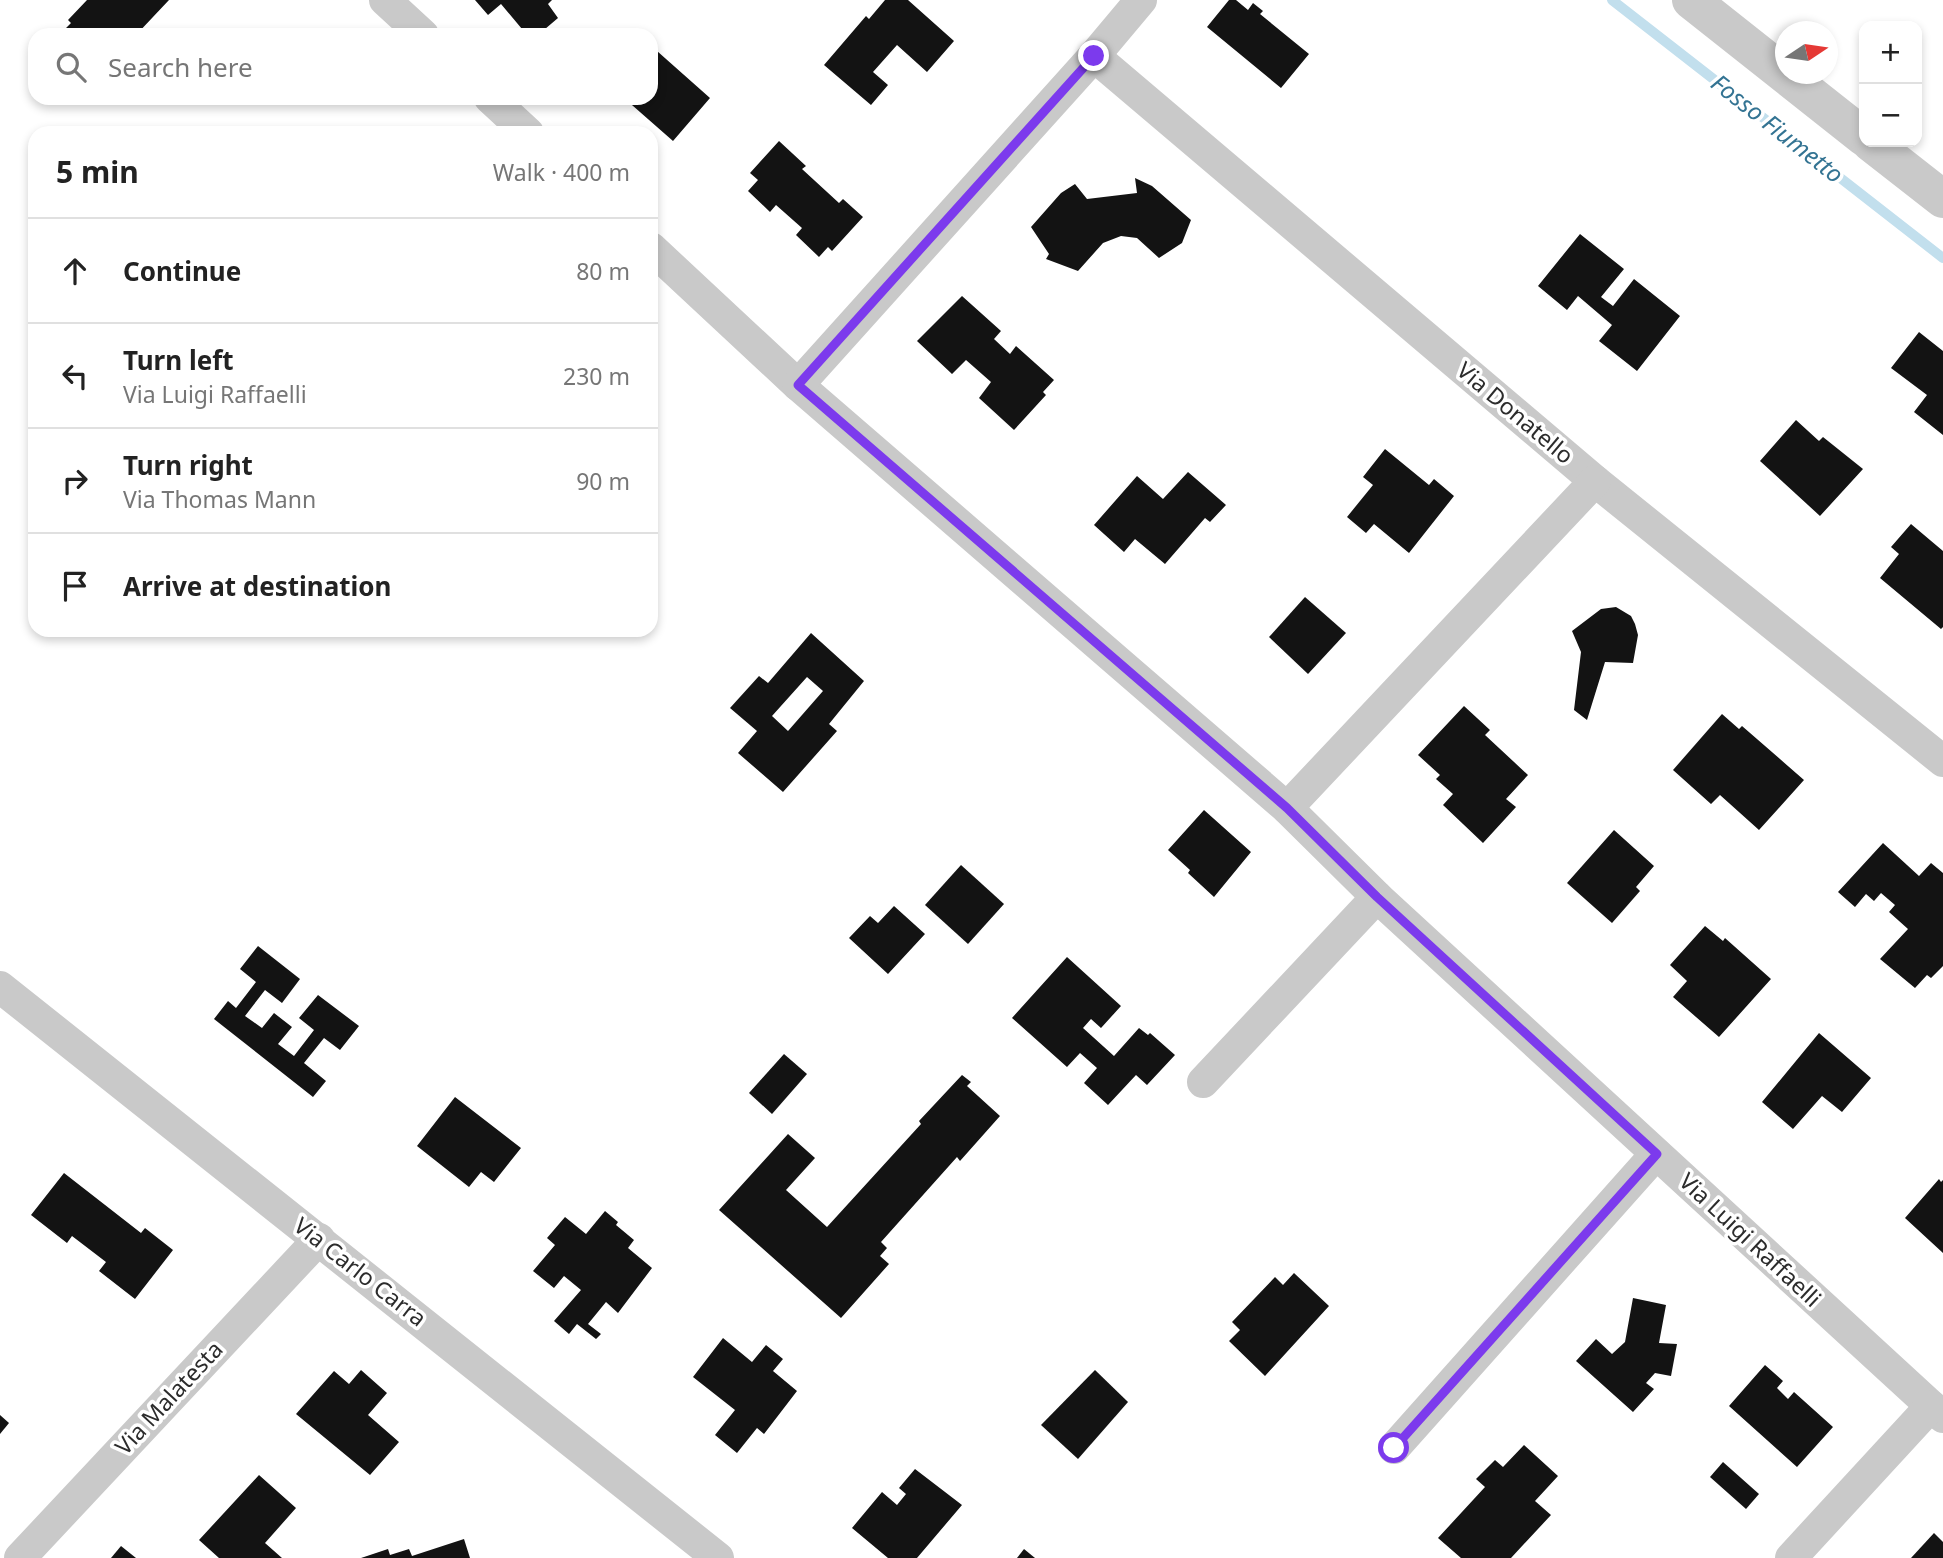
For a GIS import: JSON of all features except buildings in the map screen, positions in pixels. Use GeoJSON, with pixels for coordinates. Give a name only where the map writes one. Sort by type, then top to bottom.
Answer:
{"type":"FeatureCollection","features":[{"type":"Feature","properties":{"kind":"street"},"geometry":{"type":"LineString","coordinates":[[385,0],[415,28]]}},
{"type":"Feature","properties":{"kind":"street"},"geometry":{"type":"LineString","coordinates":[[798,385],[1094,56],[1141,0]]}},
{"type":"Feature","properties":{"kind":"street"},"geometry":{"type":"LineString","coordinates":[[1691,0],[1859,133]]}},
{"type":"Feature","properties":{"kind":"street","name":"Via Donatello"},"geometry":{"type":"LineString","coordinates":[[1094,56],[1595,481],[1943,761]]}},
{"type":"Feature","properties":{"kind":"street"},"geometry":{"type":"LineString","coordinates":[[498,105],[520,126]]}},
{"type":"Feature","properties":{"kind":"street"},"geometry":{"type":"LineString","coordinates":[[1876,147],[1943,200]]}},
{"type":"Feature","properties":{"kind":"street","name":"Via Luigi Raffaelli"},"geometry":{"type":"LineString","coordinates":[[658,255],[798,385],[1287,808],[1377,897],[1937,1411]]}},
{"type":"Feature","properties":{"kind":"street"},"geometry":{"type":"LineString","coordinates":[[1287,808],[1595,481]]}},
{"type":"Feature","properties":{"kind":"street"},"geometry":{"type":"LineString","coordinates":[[1203,1082],[1377,897]]}},
{"type":"Feature","properties":{"kind":"street","name":"Via Carlo Carra"},"geometry":{"type":"LineString","coordinates":[[0,987],[319,1239],[700,1552]]}},
{"type":"Feature","properties":{"kind":"street"},"geometry":{"type":"LineString","coordinates":[[1394,1448],[1657,1154]]}},
{"type":"Feature","properties":{"kind":"street","name":"Via Malatesta"},"geometry":{"type":"LineString","coordinates":[[20,1558],[319,1239]]}},
{"type":"Feature","properties":{"kind":"street"},"geometry":{"type":"LineString","coordinates":[[1791,1558],[1937,1411]]}},
{"type":"Feature","properties":{"kind":"waterway","name":"Fosso Fiumetto"},"geometry":{"type":"LineString","coordinates":[[1612,0],[1943,258]]}},
{"type":"Feature","properties":{"kind":"route"},"geometry":{"type":"LineString","coordinates":[[1094,56],[798,385],[1287,808],[1377,897],[1657,1154],[1394,1448]]}}]}
